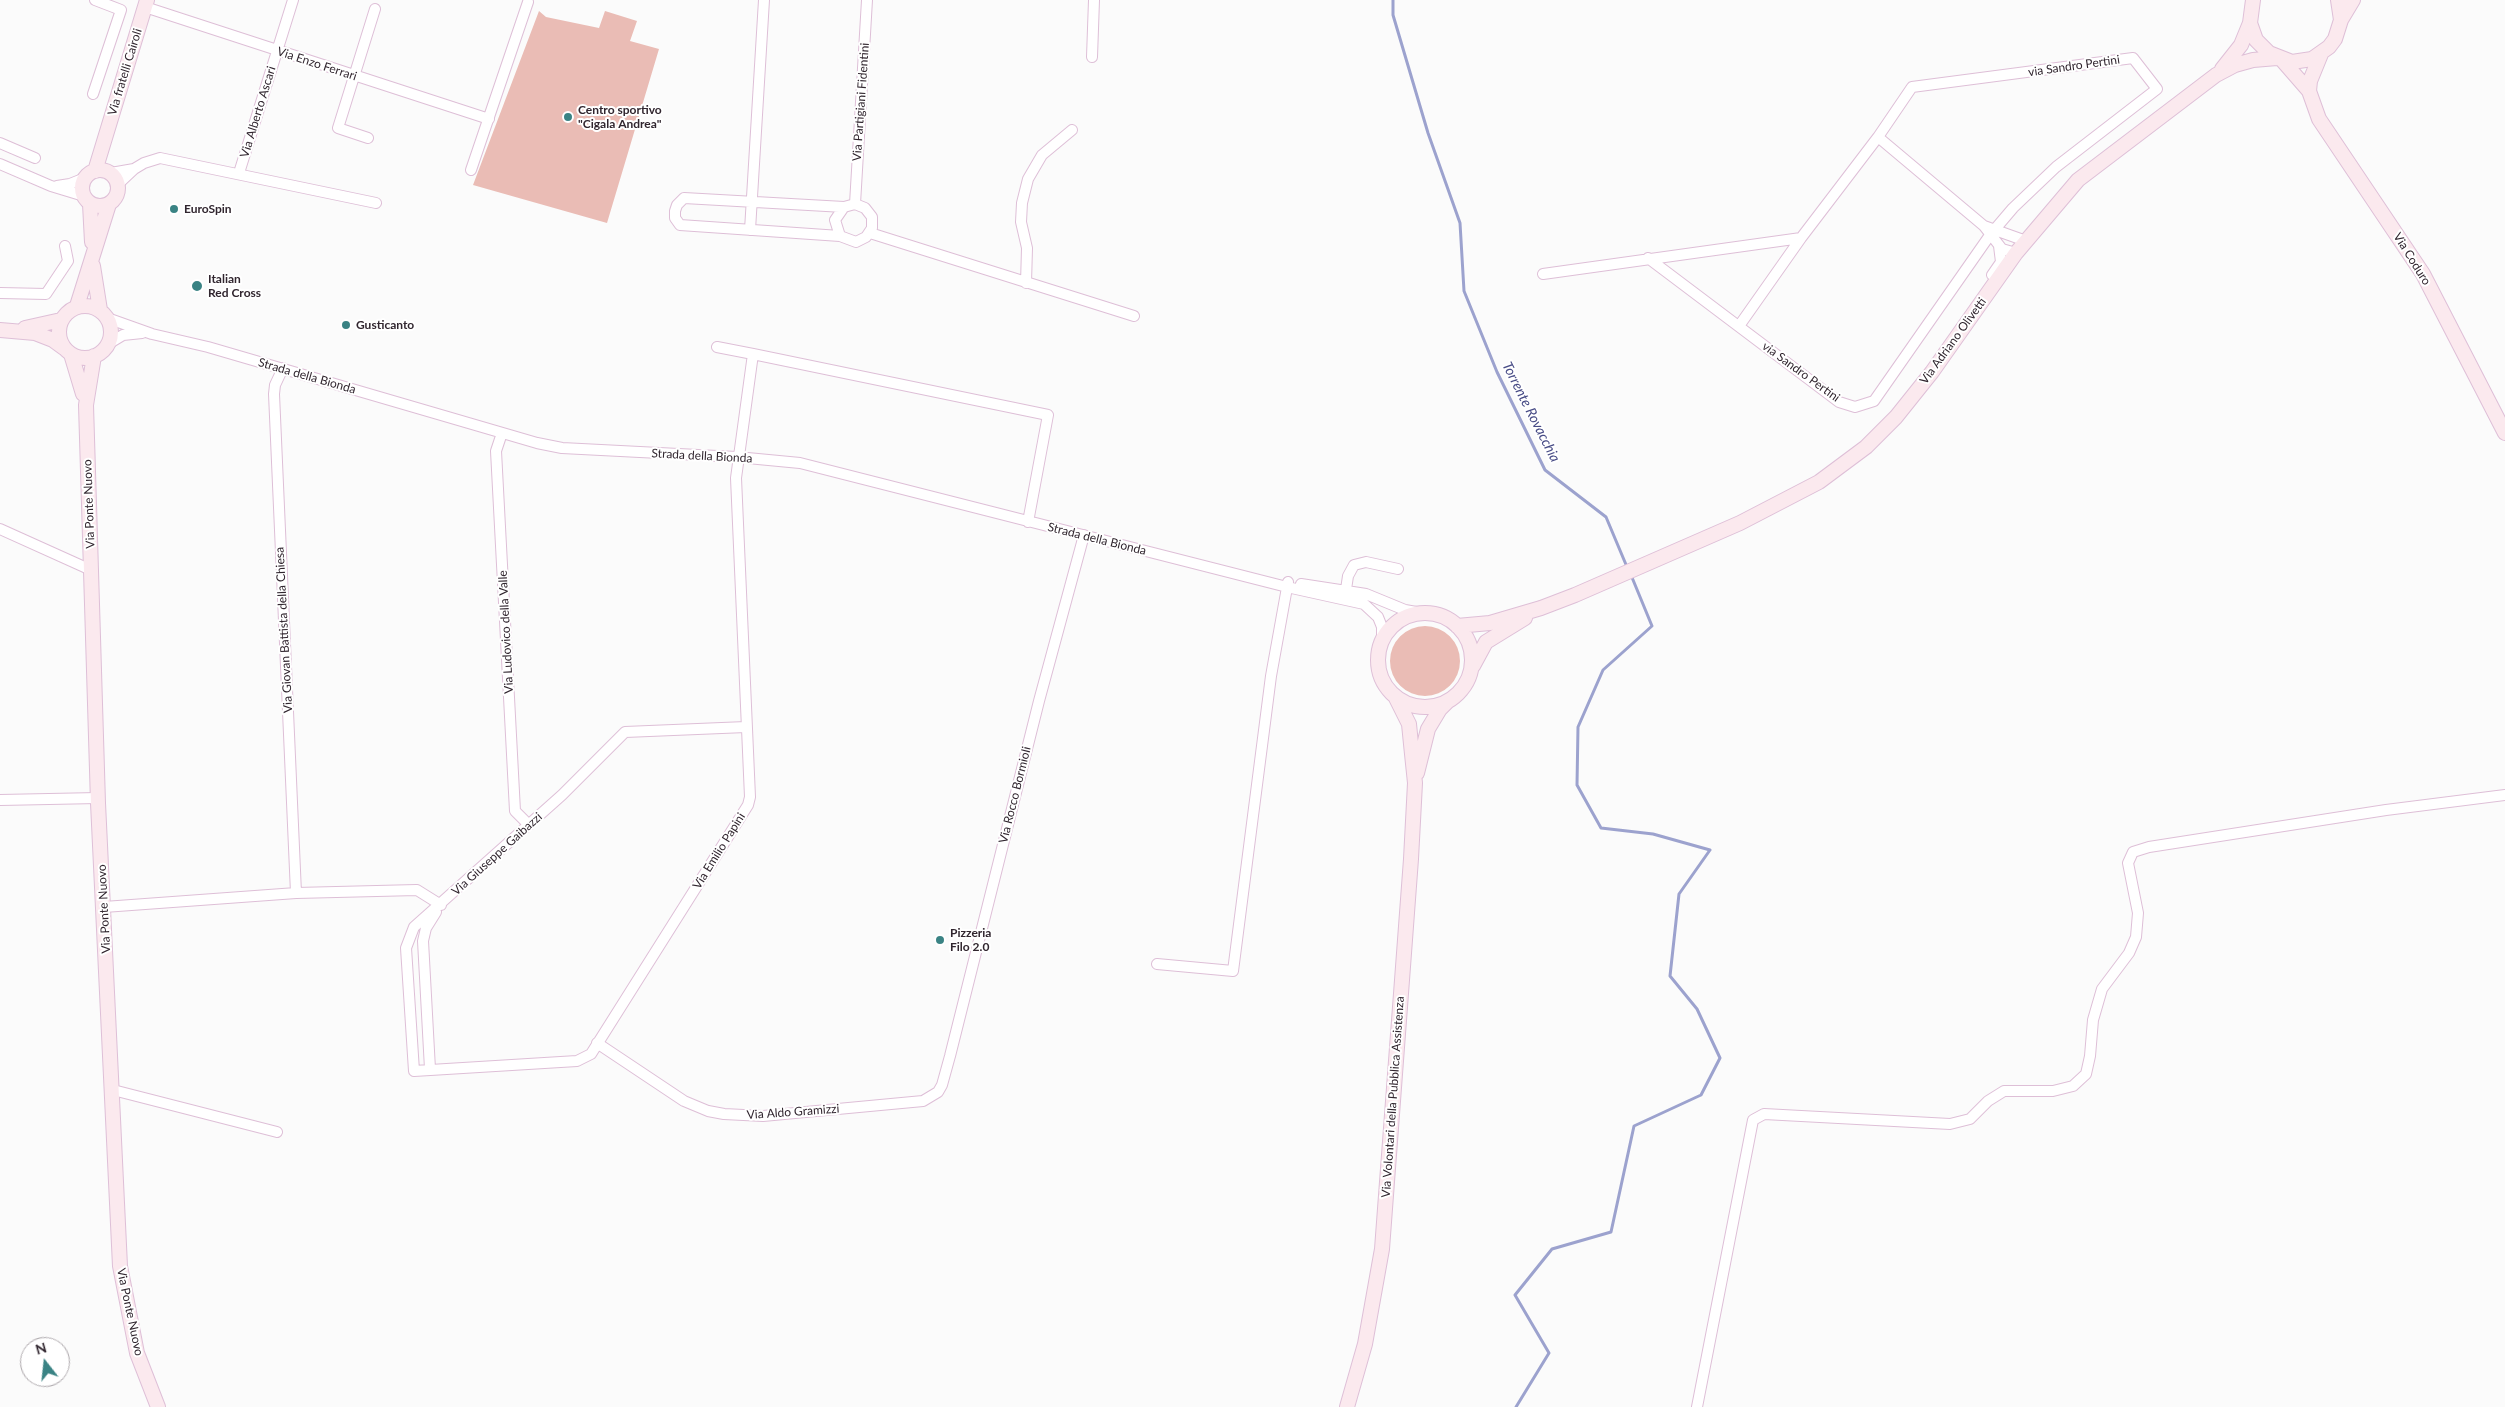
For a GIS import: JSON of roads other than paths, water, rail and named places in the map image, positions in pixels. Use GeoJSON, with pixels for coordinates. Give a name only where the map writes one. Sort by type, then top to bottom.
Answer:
{"type":"FeatureCollection","features":[{"type":"Feature","properties":{"kind":"street"},"geometry":{"type":"LineString","coordinates":[[94,94],[121,10],[96,0]]}},
{"type":"Feature","properties":{"kind":"street","name":"Via Alberto Ascari"},"geometry":{"type":"LineString","coordinates":[[239,173],[293,0]]}},
{"type":"Feature","properties":{"kind":"street"},"geometry":{"type":"LineString","coordinates":[[750,230],[764,0]]}},
{"type":"Feature","properties":{"kind":"street","name":"Via Partigiani Fidentini"},"geometry":{"type":"LineString","coordinates":[[849,206],[867,0]]}},
{"type":"Feature","properties":{"kind":"street"},"geometry":{"type":"LineString","coordinates":[[1092,57],[1094,0]]}},
{"type":"Feature","properties":{"kind":"street"},"geometry":{"type":"LineString","coordinates":[[2216,75],[2242,45],[2250,23],[2253,0]]}},
{"type":"Feature","properties":{"kind":"street"},"geometry":{"type":"LineString","coordinates":[[2338,0],[2340,20]]}},
{"type":"Feature","properties":{"kind":"street"},"geometry":{"type":"LineString","coordinates":[[2309,91],[2310,81],[2321,54],[2334,39],[2340,20],[2352,0]]}},
{"type":"Feature","properties":{"kind":"street"},"geometry":{"type":"LineString","coordinates":[[471,170],[490,119],[528,2]]}},
{"type":"Feature","properties":{"kind":"street","name":"Via Enzo Ferrari"},"geometry":{"type":"LineString","coordinates":[[146,3],[276,51],[490,119]]}},
{"type":"Feature","properties":{"kind":"street","name":"Via fratelli Cairoli"},"geometry":{"type":"LineString","coordinates":[[90,175],[103,144],[146,3]]}},
{"type":"Feature","properties":{"kind":"street"},"geometry":{"type":"LineString","coordinates":[[368,138],[338,128],[375,9]]}},
{"type":"Feature","properties":{"kind":"street","name":"Via Coduro"},"geometry":{"type":"LineString","coordinates":[[2250,23],[2256,40],[2262,48],[2280,59],[2309,91],[2320,119],[2423,274],[2505,433]]}},
{"type":"Feature","properties":{"kind":"street"},"geometry":{"type":"LineString","coordinates":[[2216,75],[2235,65],[2253,60],[2280,59],[2302,61],[2321,54]]}},
{"type":"Feature","properties":{"kind":"street","name":"via Sandro Pertini"},"geometry":{"type":"LineString","coordinates":[[1648,258],[1839,402],[1855,407],[1874,401],[1989,230],[2056,167],[2157,89],[2133,58],[1912,88],[1739,326]]}},
{"type":"Feature","properties":{"kind":"street","name":"Via Adriano Olivetti"},"geometry":{"type":"LineString","coordinates":[[1541,608],[1655,561],[1780,503],[1819,482],[1866,447],[1896,417],[1932,372],[2016,253],[2078,180],[2216,75]]}},
{"type":"Feature","properties":{"kind":"street"},"geometry":{"type":"LineString","coordinates":[[1026,283],[1027,248],[1020,222],[1028,179],[1042,155],[1072,130]]}},
{"type":"Feature","properties":{"kind":"street"},"geometry":{"type":"LineString","coordinates":[[1878,137],[1989,230],[1999,246],[2001,262],[1982,291],[1980,303]]}},
{"type":"Feature","properties":{"kind":"street"},"geometry":{"type":"LineString","coordinates":[[0,143],[35,158]]}},
{"type":"Feature","properties":{"kind":"street","name":"Via fratelli Cairoli"},"geometry":{"type":"LineString","coordinates":[[103,144],[113,177]]}},
{"type":"Feature","properties":{"kind":"street"},"geometry":{"type":"LineString","coordinates":[[51,186],[70,184],[90,175],[113,177],[160,158],[376,203]]}},
{"type":"Feature","properties":{"kind":"street"},"geometry":{"type":"LineString","coordinates":[[0,164],[87,200],[99,207],[109,204]]}},
{"type":"Feature","properties":{"kind":"street"},"geometry":{"type":"LineString","coordinates":[[0,330],[35,333],[53,340],[68,352],[86,358],[94,356],[108,344],[111,336],[92,260],[87,200],[82,187],[90,175]]}},
{"type":"Feature","properties":{"kind":"street"},"geometry":{"type":"LineString","coordinates":[[77,306],[109,204],[116,197],[113,177]]}},
{"type":"Feature","properties":{"kind":"street"},"geometry":{"type":"LineString","coordinates":[[684,198],[752,203],[849,206],[865,208],[872,217],[870,233],[856,242],[840,236],[680,226],[675,218],[677,205],[684,198]]}},
{"type":"Feature","properties":{"kind":"street"},"geometry":{"type":"LineString","coordinates":[[840,236],[835,220],[849,206]]}},
{"type":"Feature","properties":{"kind":"street"},"geometry":{"type":"LineString","coordinates":[[1989,230],[2026,241]]}},
{"type":"Feature","properties":{"kind":"street"},"geometry":{"type":"LineString","coordinates":[[870,233],[1134,316]]}},
{"type":"Feature","properties":{"kind":"street"},"geometry":{"type":"LineString","coordinates":[[1543,274],[1802,238]]}},
{"type":"Feature","properties":{"kind":"street"},"geometry":{"type":"LineString","coordinates":[[0,293],[46,294],[68,261],[65,246]]}},
{"type":"Feature","properties":{"kind":"street"},"geometry":{"type":"LineString","coordinates":[[1999,246],[2016,253]]}},
{"type":"Feature","properties":{"kind":"street"},"geometry":{"type":"LineString","coordinates":[[14,330],[61,320],[65,314],[77,306],[93,307],[104,314]]}},
{"type":"Feature","properties":{"kind":"street","name":"Strada della Bionda"},"geometry":{"type":"LineString","coordinates":[[104,314],[152,334],[283,368],[502,433],[562,448],[737,457],[800,463],[1253,578],[1345,595],[1366,594],[1406,610],[1422,614]]}},
{"type":"Feature","properties":{"kind":"street","name":"Via Ponte Nuovo"},"geometry":{"type":"LineString","coordinates":[[61,320],[58,335],[68,352],[86,405]]}},
{"type":"Feature","properties":{"kind":"street","name":"Strada della Bionda"},"geometry":{"type":"LineString","coordinates":[[108,344],[130,333],[152,334]]}},
{"type":"Feature","properties":{"kind":"street"},"geometry":{"type":"LineString","coordinates":[[717,347],[1048,415],[1028,522]]}},
{"type":"Feature","properties":{"kind":"street","name":"Via Emilio Papini"},"geometry":{"type":"LineString","coordinates":[[441,905],[414,927],[406,948],[414,1071],[577,1061],[591,1054],[748,805],[750,797],[736,478],[737,457],[753,354]]}},
{"type":"Feature","properties":{"kind":"street","name":"Via Ponte Nuovo"},"geometry":{"type":"LineString","coordinates":[[94,356],[86,405],[98,798],[120,1266],[137,1354],[158,1407]]}},
{"type":"Feature","properties":{"kind":"street","name":"Via Giovan Battista della Chiesa"},"geometry":{"type":"LineString","coordinates":[[283,368],[275,385],[274,394],[296,893]]}},
{"type":"Feature","properties":{"kind":"street","name":"Via Ludovico della Valle"},"geometry":{"type":"LineString","coordinates":[[502,433],[496,451],[514,810],[529,825]]}},
{"type":"Feature","properties":{"kind":"street"},"geometry":{"type":"LineString","coordinates":[[0,529],[91,570]]}},
{"type":"Feature","properties":{"kind":"street","name":"Via Rocco Bormioli"},"geometry":{"type":"LineString","coordinates":[[950,1056],[1036,710],[1084,535]]}},
{"type":"Feature","properties":{"kind":"street"},"geometry":{"type":"LineString","coordinates":[[1345,595],[1351,570],[1358,564],[1366,562],[1398,569]]}},
{"type":"Feature","properties":{"kind":"street"},"geometry":{"type":"LineString","coordinates":[[1157,964],[1233,971],[1271,676],[1287,585]]}},
{"type":"Feature","properties":{"kind":"street","name":"Strada della Bionda"},"geometry":{"type":"LineString","coordinates":[[1345,595],[1364,604],[1373,611],[1382,627],[1382,639]]}},
{"type":"Feature","properties":{"kind":"street"},"geometry":{"type":"LineString","coordinates":[[1457,626],[1490,623],[1541,608]]}},
{"type":"Feature","properties":{"kind":"street"},"geometry":{"type":"LineString","coordinates":[[1471,671],[1472,655],[1467,639],[1457,626],[1435,614],[1422,614],[1399,621],[1382,639],[1378,658],[1380,678],[1387,689],[1396,698],[1409,705],[1422,708],[1437,706],[1450,700],[1465,684],[1486,642],[1541,608]]}},
{"type":"Feature","properties":{"kind":"street","name":"Via Volontari della Pubblica Assistenza"},"geometry":{"type":"LineString","coordinates":[[1396,698],[1409,724],[1415,783]]}},
{"type":"Feature","properties":{"kind":"street","name":"Via Volontari della Pubblica Assistenza"},"geometry":{"type":"LineString","coordinates":[[1346,1407],[1364,1344],[1382,1249],[1415,783],[1428,729],[1440,709],[1450,700]]}},
{"type":"Feature","properties":{"kind":"street","name":"Via Giuseppe Gaibazzi"},"geometry":{"type":"LineString","coordinates":[[104,906],[296,893],[417,890],[441,905],[529,825],[625,732],[746,726]]}},
{"type":"Feature","properties":{"kind":"street"},"geometry":{"type":"LineString","coordinates":[[1697,1407],[1752,1120],[1764,1114],[1950,1124],[1970,1119],[1988,1101],[2004,1092],[2053,1091],[2073,1086],[2086,1074],[2090,1056],[2093,1020],[2102,989],[2129,953],[2136,937],[2138,913],[2128,863],[2133,852],[2149,847],[2386,810],[2505,795]]}},
{"type":"Feature","properties":{"kind":"street"},"geometry":{"type":"LineString","coordinates":[[0,800],[98,798]]}},
{"type":"Feature","properties":{"kind":"street"},"geometry":{"type":"LineString","coordinates":[[430,1070],[424,941],[426,928],[441,905]]}},
{"type":"Feature","properties":{"kind":"street","name":"Via Aldo Gramizzi"},"geometry":{"type":"LineString","coordinates":[[597,1043],[689,1104],[708,1111],[742,1116],[923,1101],[930,1098],[942,1085],[950,1056]]}},
{"type":"Feature","properties":{"kind":"street"},"geometry":{"type":"LineString","coordinates":[[113,1090],[277,1132]]}},
{"type":"Feature","properties":{"kind":"waterway","name":"Torrente Rovacchia"},"geometry":{"type":"LineString","coordinates":[[1393,0],[1393,15],[1428,133],[1460,223],[1464,291],[1497,372],[1545,470],[1606,517],[1627,567]]}},
{"type":"Feature","properties":{"kind":"waterway","name":"Torrente Rovacchia"},"geometry":{"type":"LineString","coordinates":[[1516,1407],[1549,1353],[1515,1295],[1552,1249],[1611,1232],[1634,1126],[1701,1095],[1720,1058],[1697,1009],[1670,976],[1679,894],[1710,850],[1653,834],[1601,828],[1577,785],[1578,727],[1603,670],[1652,626],[1631,575]]}},
{"type":"Feature","properties":{"kind":"place","name":"Centro sportivo \"Cigala Andrea\""},"geometry":{"type":"Point","coordinates":[568,117]}},
{"type":"Feature","properties":{"kind":"place","name":"EuroSpin"},"geometry":{"type":"Point","coordinates":[174,209]}},
{"type":"Feature","properties":{"kind":"place","name":"Italian Red Cross"},"geometry":{"type":"Point","coordinates":[197,286]}},
{"type":"Feature","properties":{"kind":"place","name":"Gusticanto"},"geometry":{"type":"Point","coordinates":[346,325]}},
{"type":"Feature","properties":{"kind":"place","name":"Pizzeria Filo 2.0"},"geometry":{"type":"Point","coordinates":[940,940]}}]}
